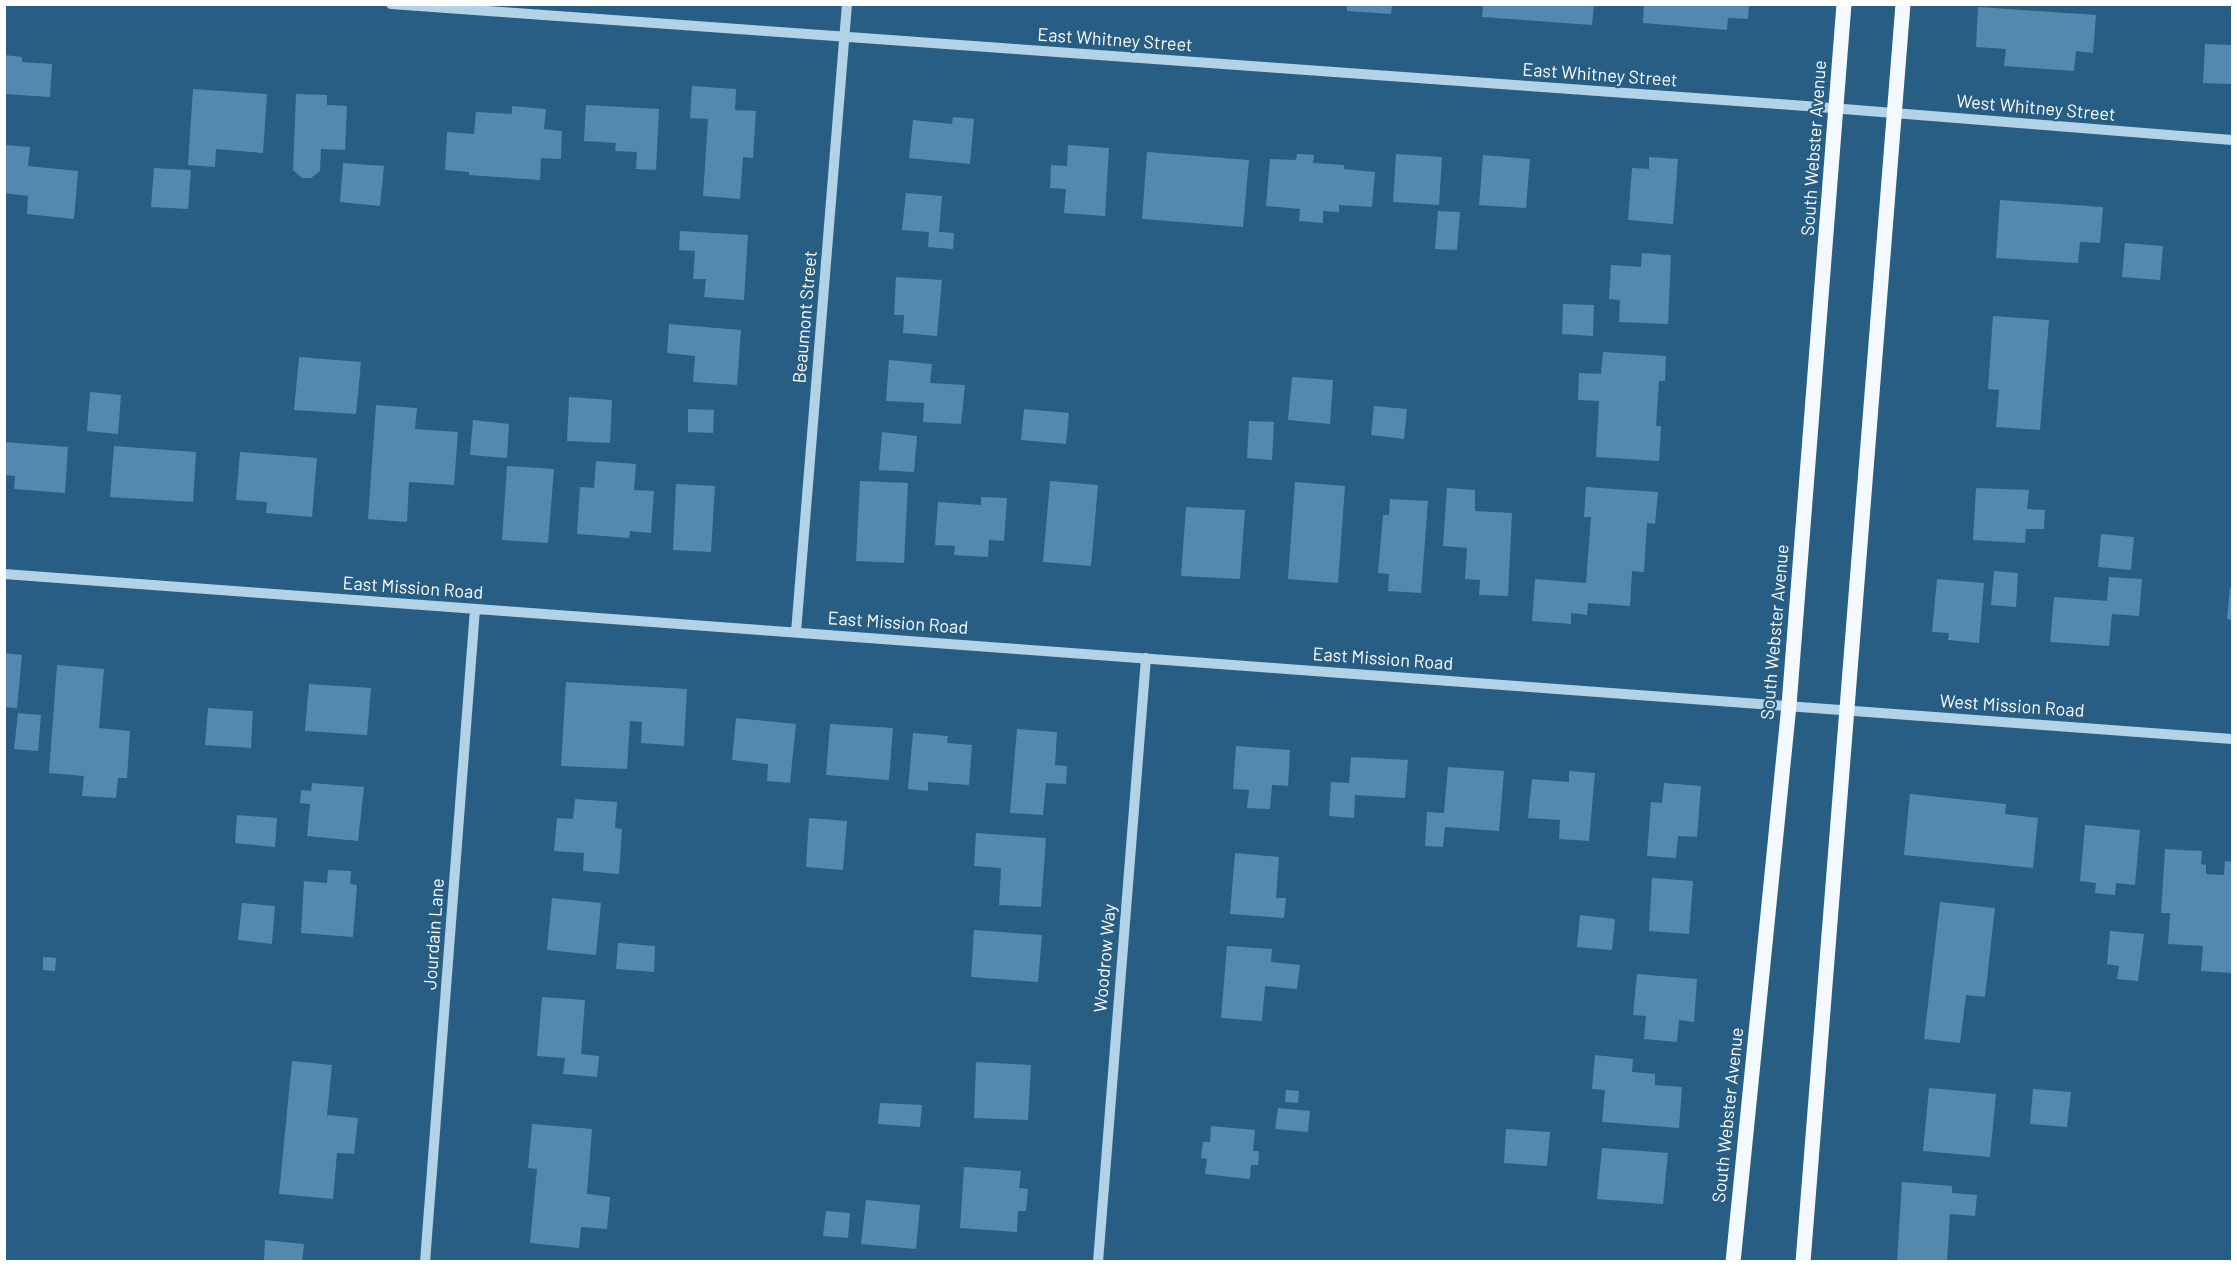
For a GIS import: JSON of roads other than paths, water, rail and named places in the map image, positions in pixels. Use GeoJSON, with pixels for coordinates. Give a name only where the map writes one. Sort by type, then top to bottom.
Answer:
{"type":"FeatureCollection","features":[{"type":"Feature","properties":{"kind":"main road","name":"South Webster Avenue"},"geometry":{"type":"LineString","coordinates":[[1733,1262],[1789,705],[1844,4]]}},
{"type":"Feature","properties":{"kind":"main road"},"geometry":{"type":"LineString","coordinates":[[1803,1262],[1903,4]]}},
{"type":"Feature","properties":{"kind":"street","name":"East Whitney Street"},"geometry":{"type":"LineString","coordinates":[[391,4],[1837,108]]}},
{"type":"Feature","properties":{"kind":"street","name":"Beaumont Street"},"geometry":{"type":"LineString","coordinates":[[796,632],[847,4]]}},
{"type":"Feature","properties":{"kind":"street","name":"West Whitney Street"},"geometry":{"type":"LineString","coordinates":[[1837,108],[2232,140]]}},
{"type":"Feature","properties":{"kind":"street","name":"East Mission Road"},"geometry":{"type":"LineString","coordinates":[[4,574],[1789,705]]}},
{"type":"Feature","properties":{"kind":"street","name":"Jourdain Lane"},"geometry":{"type":"LineString","coordinates":[[425,1262],[475,609]]}},
{"type":"Feature","properties":{"kind":"street","name":"Woodrow Way"},"geometry":{"type":"LineString","coordinates":[[1098,1262],[1146,658]]}},
{"type":"Feature","properties":{"kind":"street","name":"West Mission Road"},"geometry":{"type":"LineString","coordinates":[[1789,705],[2232,739]]}}]}
